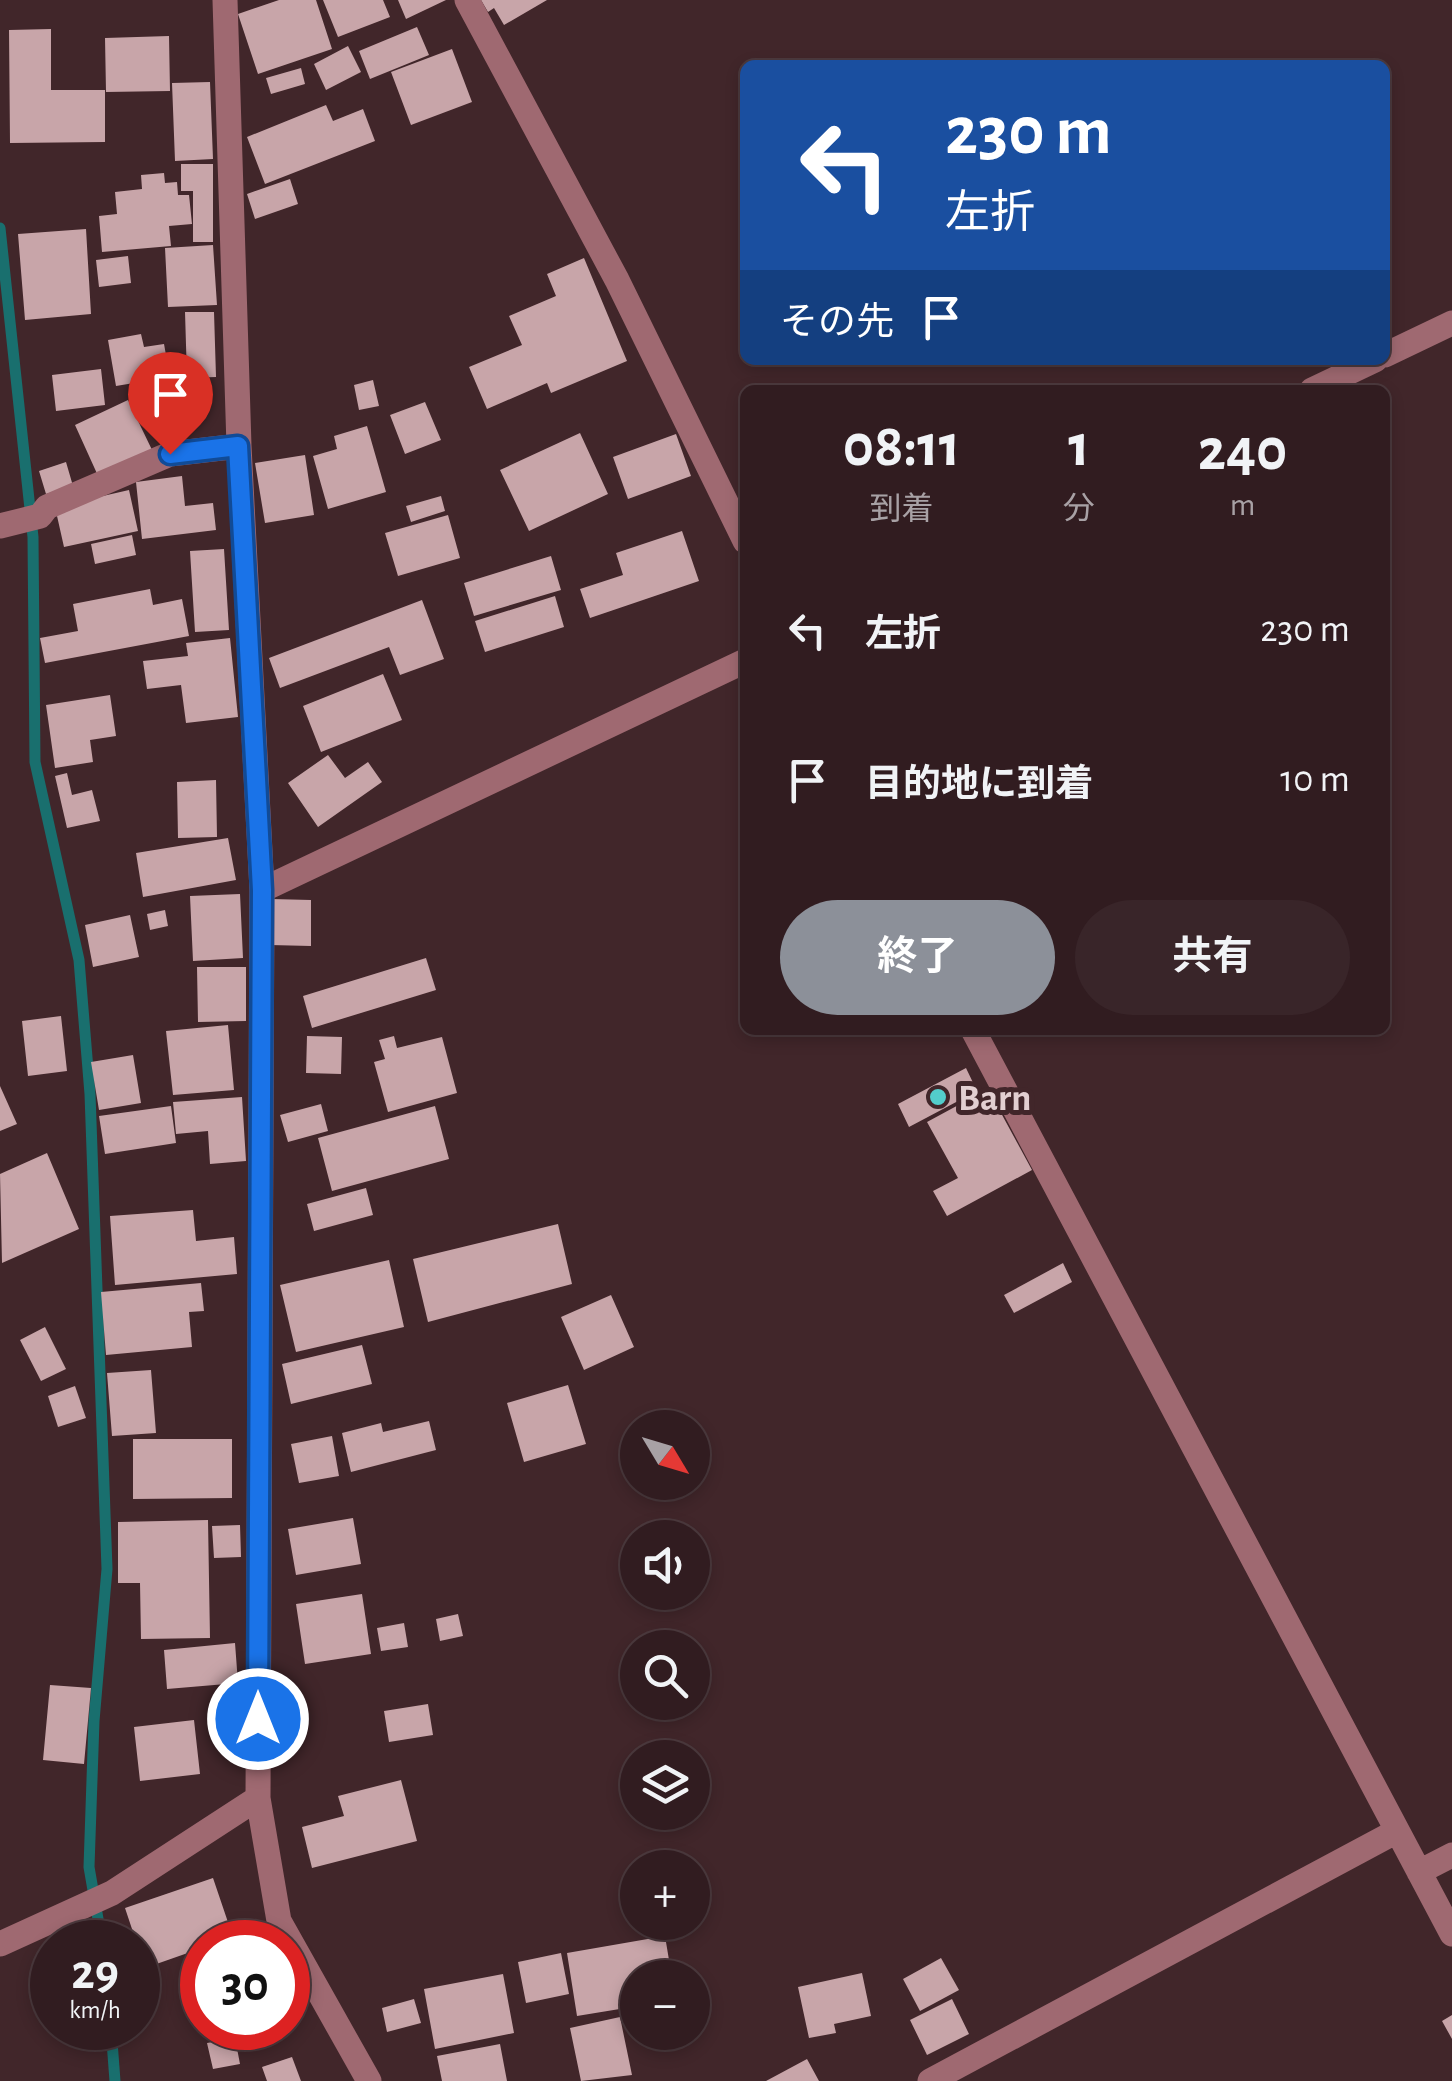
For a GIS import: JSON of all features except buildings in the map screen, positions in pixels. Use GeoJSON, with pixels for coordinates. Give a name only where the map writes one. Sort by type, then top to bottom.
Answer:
{"type":"FeatureCollection","features":[{"type":"Feature","properties":{"kind":"street"},"geometry":{"type":"LineString","coordinates":[[225,0],[238,446],[262,890],[258,1798],[279,1921],[369,2081]]}},
{"type":"Feature","properties":{"kind":"street"},"geometry":{"type":"LineString","coordinates":[[467,0],[617,280],[740,531]]}},
{"type":"Feature","properties":{"kind":"street"},"geometry":{"type":"LineString","coordinates":[[1390,353],[1452,323]]}},
{"type":"Feature","properties":{"kind":"street"},"geometry":{"type":"LineString","coordinates":[[1322,385],[1364,365]]}},
{"type":"Feature","properties":{"kind":"street"},"geometry":{"type":"LineString","coordinates":[[6,523],[40,516],[48,506],[170,454],[238,446]]}},
{"type":"Feature","properties":{"kind":"street"},"geometry":{"type":"LineString","coordinates":[[262,890],[740,663]]}},
{"type":"Feature","properties":{"kind":"street"},"geometry":{"type":"LineString","coordinates":[[976,1035],[1452,1934]]}},
{"type":"Feature","properties":{"kind":"street"},"geometry":{"type":"LineString","coordinates":[[0,1944],[112,1894],[258,1798]]}},
{"type":"Feature","properties":{"kind":"street"},"geometry":{"type":"LineString","coordinates":[[930,2081],[1396,1831]]}},
{"type":"Feature","properties":{"kind":"street"},"geometry":{"type":"LineString","coordinates":[[1418,1872],[1452,1855]]}},
{"type":"Feature","properties":{"kind":"waterway"},"geometry":{"type":"LineString","coordinates":[[0,228],[33,537],[35,762],[79,960],[90,1094],[107,1569],[94,1721],[89,1867],[98,1920]]}},
{"type":"Feature","properties":{"kind":"waterway"},"geometry":{"type":"LineString","coordinates":[[113,2050],[115,2081]]}},
{"type":"Feature","properties":{"kind":"place","name":"Barn"},"geometry":{"type":"Point","coordinates":[938,1097]}},
{"type":"Feature","properties":{"kind":"route"},"geometry":{"type":"LineString","coordinates":[[170,454],[238,446],[262,890],[258,1719]]}}]}
